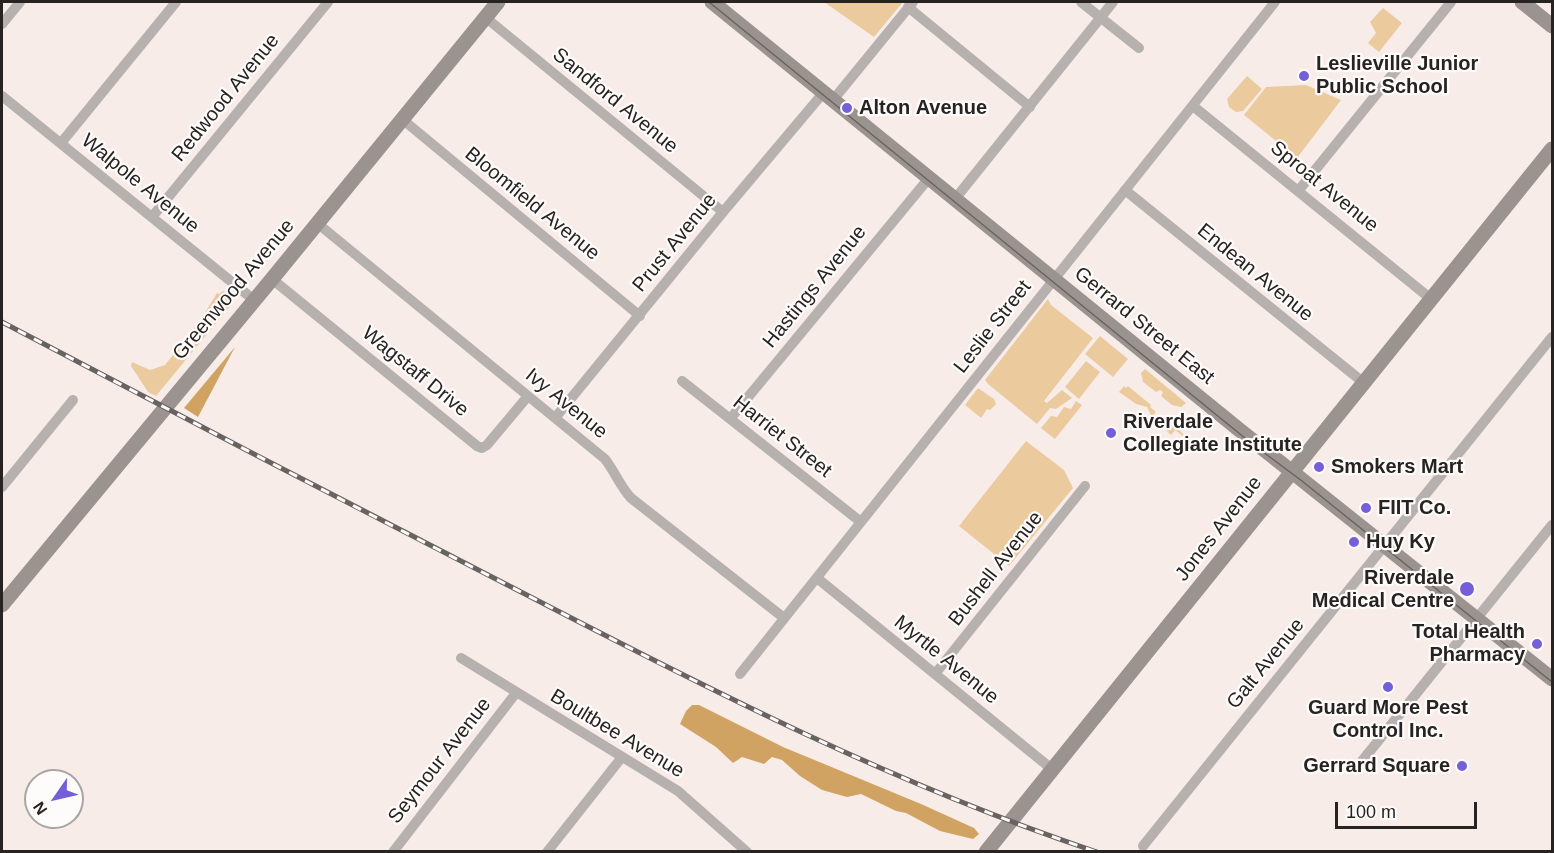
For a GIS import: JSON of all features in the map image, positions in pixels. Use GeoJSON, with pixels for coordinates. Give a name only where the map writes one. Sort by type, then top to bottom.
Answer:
{"type":"FeatureCollection","features":[{"type":"Feature","properties":{"kind":"street"},"geometry":{"type":"LineString","coordinates":[[2,24],[20,2]]}},
{"type":"Feature","properties":{"kind":"street"},"geometry":{"type":"LineString","coordinates":[[61,142],[176,2]]}},
{"type":"Feature","properties":{"kind":"street","name":"Redwood Avenue"},"geometry":{"type":"LineString","coordinates":[[152,217],[328,2]]}},
{"type":"Feature","properties":{"kind":"street","name":"Greenwood Avenue"},"geometry":{"type":"LineString","coordinates":[[4,596],[272,279],[498,2]]}},
{"type":"Feature","properties":{"kind":"street","name":"Gerrard Street East"},"geometry":{"type":"LineString","coordinates":[[712,2],[1053,280],[1552,679]]}},
{"type":"Feature","properties":{"kind":"street"},"geometry":{"type":"LineString","coordinates":[[1081,2],[1139,48]]}},
{"type":"Feature","properties":{"kind":"street"},"geometry":{"type":"LineString","coordinates":[[955,199],[1113,2]]}},
{"type":"Feature","properties":{"kind":"street","name":"Leslie Street"},"geometry":{"type":"LineString","coordinates":[[740,674],[1275,2]]}},
{"type":"Feature","properties":{"kind":"street"},"geometry":{"type":"LineString","coordinates":[[1299,190],[1451,2]]}},
{"type":"Feature","properties":{"kind":"street"},"geometry":{"type":"LineString","coordinates":[[1522,2],[1552,26]]}},
{"type":"Feature","properties":{"kind":"street"},"geometry":{"type":"LineString","coordinates":[[829,96],[911,4],[1030,107]]}},
{"type":"Feature","properties":{"kind":"street","name":"Sandford Avenue"},"geometry":{"type":"LineString","coordinates":[[485,17],[723,212]]}},
{"type":"Feature","properties":{"kind":"street","name":"Walpole Avenue"},"geometry":{"type":"LineString","coordinates":[[2,96],[254,300]]}},
{"type":"Feature","properties":{"kind":"street","name":"Prust Avenue"},"geometry":{"type":"LineString","coordinates":[[555,418],[723,212],[829,96]]}},
{"type":"Feature","properties":{"kind":"street","name":"Sproat Avenue"},"geometry":{"type":"LineString","coordinates":[[1193,106],[1431,299]]}},
{"type":"Feature","properties":{"kind":"street","name":"Bloomfield Avenue"},"geometry":{"type":"LineString","coordinates":[[402,119],[640,316]]}},
{"type":"Feature","properties":{"kind":"street","name":"Jones Avenue"},"geometry":{"type":"LineString","coordinates":[[986,852],[1552,149]]}},
{"type":"Feature","properties":{"kind":"street","name":"Hastings Avenue"},"geometry":{"type":"LineString","coordinates":[[730,419],[929,178]]}},
{"type":"Feature","properties":{"kind":"street","name":"Endean Avenue"},"geometry":{"type":"LineString","coordinates":[[1125,190],[1364,383]]}},
{"type":"Feature","properties":{"kind":"street","name":"Ivy Avenue"},"geometry":{"type":"LineString","coordinates":[[317,223],[605,459],[620,486],[631,498],[784,618]]}},
{"type":"Feature","properties":{"kind":"street","name":"Wagstaff Drive"},"geometry":{"type":"LineString","coordinates":[[272,279],[477,446],[482,448],[487,445],[528,396]]}},
{"type":"Feature","properties":{"kind":"street","name":"Galt Avenue"},"geometry":{"type":"LineString","coordinates":[[1143,846],[1552,337]]}},
{"type":"Feature","properties":{"kind":"street","name":"Harriet Street"},"geometry":{"type":"LineString","coordinates":[[682,381],[861,522]]}},
{"type":"Feature","properties":{"kind":"street"},"geometry":{"type":"LineString","coordinates":[[2,488],[74,400]]}},
{"type":"Feature","properties":{"kind":"street","name":"Bushell Avenue"},"geometry":{"type":"LineString","coordinates":[[935,674],[1085,486]]}},
{"type":"Feature","properties":{"kind":"street"},"geometry":{"type":"LineString","coordinates":[[1362,761],[1552,525]]}},
{"type":"Feature","properties":{"kind":"street","name":"Myrtle Avenue"},"geometry":{"type":"LineString","coordinates":[[817,578],[1053,770]]}},
{"type":"Feature","properties":{"kind":"street","name":"Boultbee Avenue"},"geometry":{"type":"LineString","coordinates":[[461,658],[678,791],[747,852]]}},
{"type":"Feature","properties":{"kind":"street","name":"Seymour Avenue"},"geometry":{"type":"LineString","coordinates":[[393,852],[516,693]]}},
{"type":"Feature","properties":{"kind":"street"},"geometry":{"type":"LineString","coordinates":[[547,852],[622,757]]}},
{"type":"Feature","properties":{"kind":"shaded area"},"geometry":{"type":"Polygon","coordinates":[[[824,2],[903,2],[874,37],[824,2]]]}},
{"type":"Feature","properties":{"kind":"shaded area"},"geometry":{"type":"Polygon","coordinates":[[[1383,8],[1402,23],[1379,52],[1368,43],[1376,33],[1370,22],[1383,8]]]}},
{"type":"Feature","properties":{"kind":"shaded area"},"geometry":{"type":"Polygon","coordinates":[[[1247,76],[1262,89],[1243,111],[1236,112],[1229,107],[1227,99],[1247,76]]]}},
{"type":"Feature","properties":{"kind":"shaded area"},"geometry":{"type":"Polygon","coordinates":[[[1306,85],[1341,100],[1297,158],[1244,115],[1266,87],[1306,85]]]}},
{"type":"Feature","properties":{"kind":"shaded area"},"geometry":{"type":"Polygon","coordinates":[[[223,291],[232,294],[231,305],[156,396],[148,392],[131,366],[132,362],[150,370],[165,365],[202,318],[217,293],[223,291]]]}},
{"type":"Feature","properties":{"kind":"shaded area"},"geometry":{"type":"Polygon","coordinates":[[[1048,299],[1051,305],[1093,338],[1044,401],[1047,403],[1062,390],[1072,398],[1056,409],[1050,408],[1037,424],[985,380],[1048,299]]]}},
{"type":"Feature","properties":{"kind":"shaded area"},"geometry":{"type":"Polygon","coordinates":[[[1100,336],[1128,359],[1113,377],[1085,354],[1100,336]]]}},
{"type":"Feature","properties":{"kind":"shaded area"},"geometry":{"type":"Polygon","coordinates":[[[235,347],[198,417],[184,408],[235,347]]]}},
{"type":"Feature","properties":{"kind":"shaded area"},"geometry":{"type":"Polygon","coordinates":[[[1086,361],[1100,372],[1079,399],[1065,387],[1086,361]]]}},
{"type":"Feature","properties":{"kind":"shaded area"},"geometry":{"type":"Polygon","coordinates":[[[1145,369],[1186,403],[1181,407],[1172,405],[1161,396],[1163,392],[1160,390],[1156,392],[1143,382],[1141,373],[1145,369]]]}},
{"type":"Feature","properties":{"kind":"shaded area"},"geometry":{"type":"Polygon","coordinates":[[[1124,386],[1126,388],[1128,386],[1151,405],[1150,407],[1156,412],[1154,414],[1167,425],[1174,421],[1179,423],[1180,431],[1189,439],[1175,430],[1171,435],[1152,417],[1147,407],[1136,404],[1119,392],[1124,386]]]}},
{"type":"Feature","properties":{"kind":"shaded area"},"geometry":{"type":"Polygon","coordinates":[[[978,388],[994,399],[996,404],[990,410],[987,409],[981,418],[965,405],[978,388]]]}},
{"type":"Feature","properties":{"kind":"shaded area"},"geometry":{"type":"Polygon","coordinates":[[[1076,401],[1082,405],[1055,439],[1041,428],[1051,416],[1057,417],[1064,407],[1071,409],[1076,401]]]}},
{"type":"Feature","properties":{"kind":"shaded area"},"geometry":{"type":"Polygon","coordinates":[[[1026,441],[1064,470],[1073,488],[1009,566],[959,526],[1026,441]]]}},
{"type":"Feature","properties":{"kind":"shaded area"},"geometry":{"type":"Polygon","coordinates":[[[692,705],[699,705],[783,747],[921,804],[974,828],[979,834],[973,839],[940,831],[906,813],[896,811],[861,794],[847,797],[822,790],[800,776],[782,760],[772,757],[764,764],[742,757],[733,763],[716,747],[680,724],[686,711],[692,705]]]}},
{"type":"Feature","properties":{"kind":"tram line"},"geometry":{"type":"LineString","coordinates":[[709,2],[1251,443],[1302,481],[1552,682]]}},
{"type":"Feature","properties":{"kind":"railway"},"geometry":{"type":"LineString","coordinates":[[2,322],[393,526],[734,700],[949,797],[1097,852]]}},
{"type":"Feature","properties":{"kind":"place","name":"Leslieville Junior Public School"},"geometry":{"type":"Point","coordinates":[1304,76]}},
{"type":"Feature","properties":{"kind":"place","name":"Alton Avenue"},"geometry":{"type":"Point","coordinates":[847,108]}},
{"type":"Feature","properties":{"kind":"place","name":"Riverdale Collegiate Institute"},"geometry":{"type":"Point","coordinates":[1111,433]}},
{"type":"Feature","properties":{"kind":"place","name":"Smokers Mart"},"geometry":{"type":"Point","coordinates":[1319,467]}},
{"type":"Feature","properties":{"kind":"place","name":"FIIT Co."},"geometry":{"type":"Point","coordinates":[1366,508]}},
{"type":"Feature","properties":{"kind":"place","name":"Huy Ky"},"geometry":{"type":"Point","coordinates":[1354,542]}},
{"type":"Feature","properties":{"kind":"place","name":"Riverdale Medical Centre"},"geometry":{"type":"Point","coordinates":[1467,589]}},
{"type":"Feature","properties":{"kind":"place","name":"Total Health Pharmacy"},"geometry":{"type":"Point","coordinates":[1537,644]}},
{"type":"Feature","properties":{"kind":"place","name":"Guard More Pest Control Inc."},"geometry":{"type":"Point","coordinates":[1388,687]}},
{"type":"Feature","properties":{"kind":"place","name":"Gerrard Square"},"geometry":{"type":"Point","coordinates":[1462,766]}}]}
